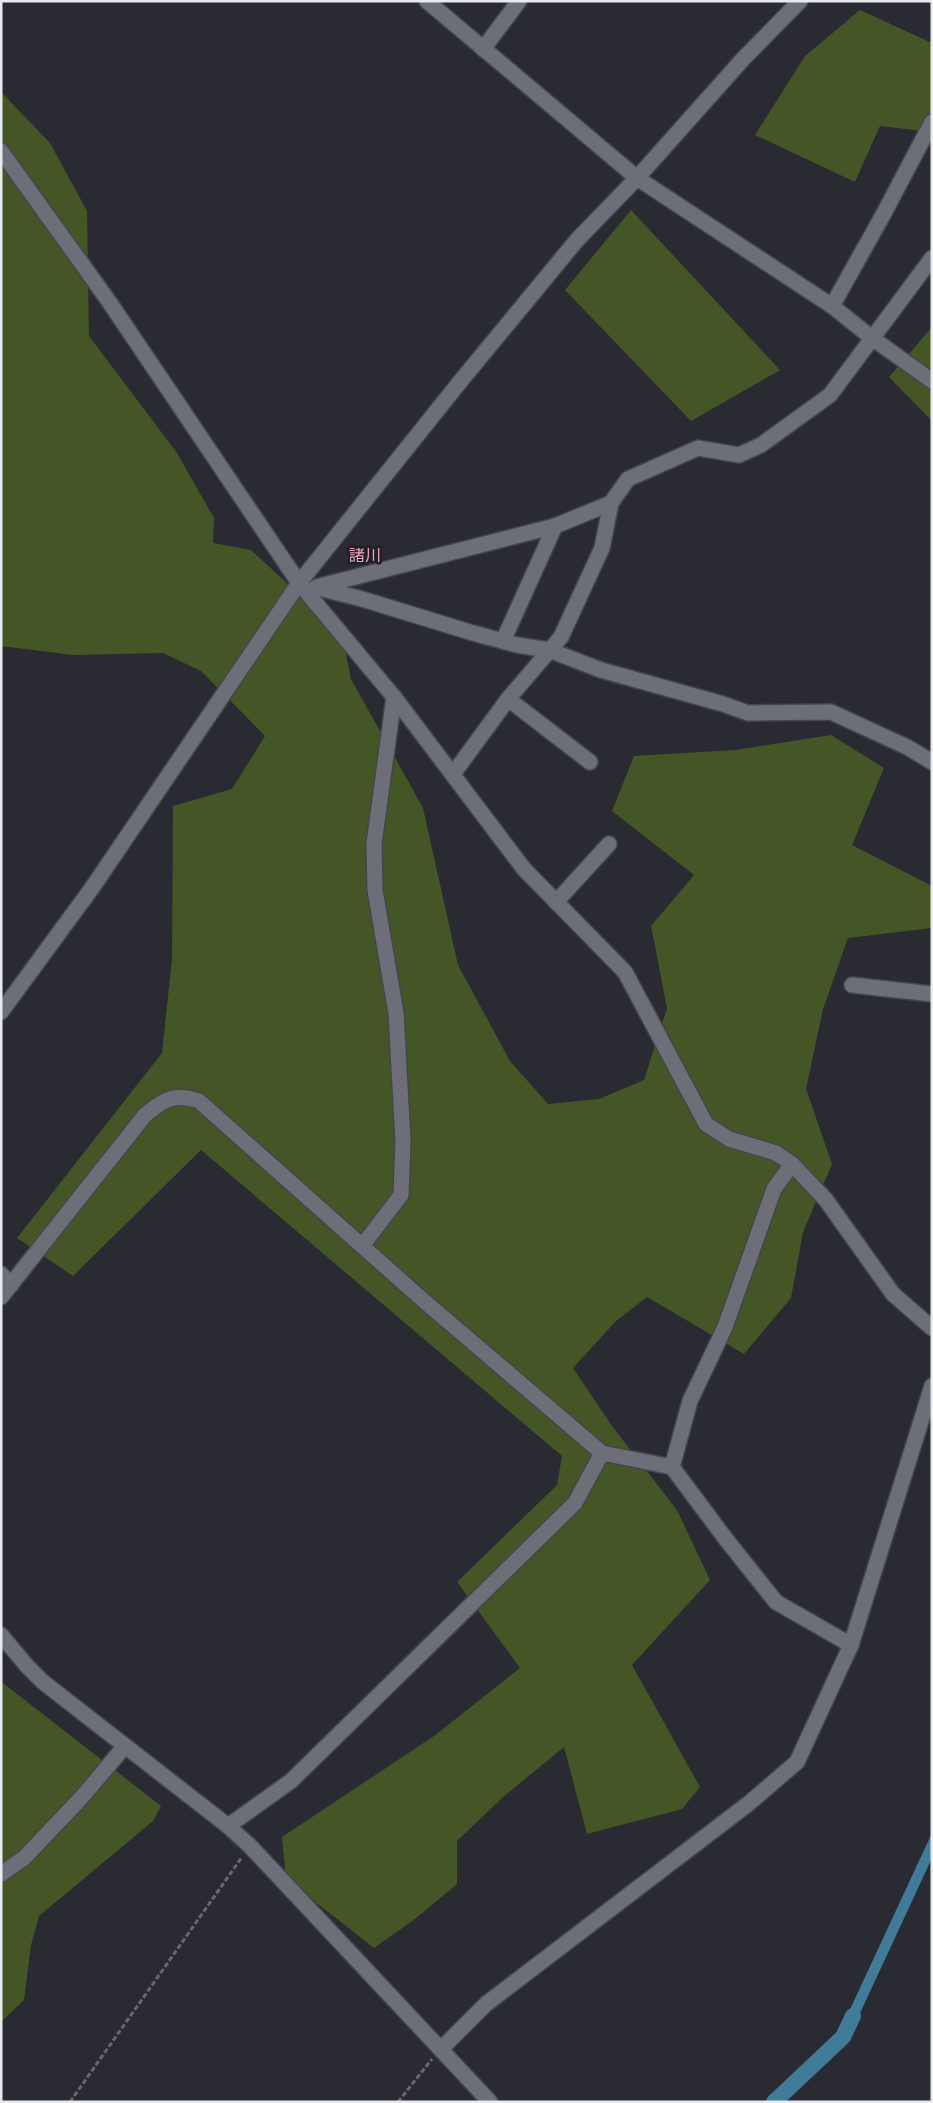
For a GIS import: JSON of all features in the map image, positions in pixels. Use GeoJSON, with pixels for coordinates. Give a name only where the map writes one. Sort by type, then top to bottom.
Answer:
{"type":"FeatureCollection","features":[{"type":"Feature","properties":{"kind":"street"},"geometry":{"type":"LineString","coordinates":[[427,1],[637,178],[832,306],[872,338],[932,381]]}},
{"type":"Feature","properties":{"kind":"street"},"geometry":{"type":"LineString","coordinates":[[483,48],[519,1]]}},
{"type":"Feature","properties":{"kind":"street"},"geometry":{"type":"LineString","coordinates":[[1,1012],[92,888],[299,583],[571,247],[800,1]]}},
{"type":"Feature","properties":{"kind":"street"},"geometry":{"type":"LineString","coordinates":[[832,306],[883,216],[932,122]]}},
{"type":"Feature","properties":{"kind":"street"},"geometry":{"type":"LineString","coordinates":[[1,151],[110,303],[299,583],[394,697],[524,869],[625,972],[706,1124],[729,1139],[776,1154],[792,1164],[826,1200],[894,1294],[932,1328]]}},
{"type":"Feature","properties":{"kind":"street"},"geometry":{"type":"LineString","coordinates":[[453,774],[508,699],[561,636],[602,548],[611,503],[628,478],[698,448],[739,455],[761,445],[830,395],[932,258]]}},
{"type":"Feature","properties":{"kind":"street"},"geometry":{"type":"LineString","coordinates":[[316,587],[555,526],[611,503]]}},
{"type":"Feature","properties":{"kind":"street"},"geometry":{"type":"LineString","coordinates":[[503,641],[555,526]]}},
{"type":"Feature","properties":{"kind":"street"},"geometry":{"type":"LineString","coordinates":[[299,583],[503,641],[549,650],[601,670],[723,704],[748,713],[831,712],[907,747],[932,762]]}},
{"type":"Feature","properties":{"kind":"street"},"geometry":{"type":"LineString","coordinates":[[362,1246],[401,1195],[403,1140],[396,1013],[375,890],[374,844],[394,697]]}},
{"type":"Feature","properties":{"kind":"street"},"geometry":{"type":"LineString","coordinates":[[508,699],[590,762]]}},
{"type":"Feature","properties":{"kind":"street"},"geometry":{"type":"LineString","coordinates":[[556,902],[609,844]]}},
{"type":"Feature","properties":{"kind":"street"},"geometry":{"type":"LineString","coordinates":[[852,985],[932,994]]}},
{"type":"Feature","properties":{"kind":"street"},"geometry":{"type":"LineString","coordinates":[[5,1285],[145,1115],[160,1102],[184,1096],[199,1100],[362,1246],[602,1453],[672,1467],[776,1602],[850,1646]]}},
{"type":"Feature","properties":{"kind":"street"},"geometry":{"type":"LineString","coordinates":[[672,1467],[690,1401],[725,1326],[774,1189],[792,1164]]}},
{"type":"Feature","properties":{"kind":"street"},"geometry":{"type":"LineString","coordinates":[[441,2049],[486,2004],[748,1804],[797,1762],[850,1646],[932,1386]]}},
{"type":"Feature","properties":{"kind":"street"},"geometry":{"type":"LineString","coordinates":[[228,1826],[291,1782],[576,1503],[602,1453]]}},
{"type":"Feature","properties":{"kind":"street"},"geometry":{"type":"LineString","coordinates":[[1,1635],[43,1682],[228,1826],[250,1846],[490,2102]]}},
{"type":"Feature","properties":{"kind":"street"},"geometry":{"type":"LineString","coordinates":[[1,1874],[24,1858],[82,1797],[125,1746]]}},
{"type":"Feature","properties":{"kind":"path"},"geometry":{"type":"LineString","coordinates":[[70,2102],[250,1846]]}},
{"type":"Feature","properties":{"kind":"path"},"geometry":{"type":"LineString","coordinates":[[398,2102],[441,2049]]}},
{"type":"Feature","properties":{"kind":"green space"},"geometry":{"type":"Polygon","coordinates":[[[860,10],[932,43],[932,132],[880,126],[855,182],[755,135],[805,56],[860,10]]]}},
{"type":"Feature","properties":{"kind":"green space"},"geometry":{"type":"Polygon","coordinates":[[[1,92],[50,143],[87,211],[89,336],[177,453],[214,518],[213,543],[251,550],[342,634],[351,679],[423,808],[458,965],[510,1061],[548,1104],[599,1099],[644,1080],[667,1008],[651,926],[694,875],[612,811],[634,756],[735,750],[831,735],[884,768],[852,845],[932,886],[932,928],[848,938],[823,1009],[806,1089],[832,1164],[803,1232],[791,1298],[744,1354],[647,1297],[615,1322],[573,1368],[612,1426],[677,1510],[710,1580],[632,1665],[700,1787],[682,1809],[587,1834],[564,1747],[503,1797],[457,1841],[457,1884],[415,1919],[374,1948],[286,1879],[282,1837],[434,1736],[520,1668],[457,1582],[557,1485],[562,1456],[201,1150],[73,1276],[17,1238],[162,1053],[172,959],[173,806],[232,789],[265,736],[201,671],[163,653],[73,655],[1,646],[1,92]]]}},
{"type":"Feature","properties":{"kind":"green space"},"geometry":{"type":"Polygon","coordinates":[[[631,210],[780,370],[691,421],[565,290],[631,210]]]}},
{"type":"Feature","properties":{"kind":"green space"},"geometry":{"type":"Polygon","coordinates":[[[932,327],[932,421],[889,377],[932,327]]]}},
{"type":"Feature","properties":{"kind":"green space"},"geometry":{"type":"Polygon","coordinates":[[[3,1683],[161,1806],[153,1821],[39,1916],[31,1945],[24,2000],[1,2022],[1,1684],[3,1683]]]}},
{"type":"Feature","properties":{"kind":"water"},"geometry":{"type":"Polygon","coordinates":[[[932,1833],[932,1858],[848,2039],[839,2033],[932,1833]]]}},
{"type":"Feature","properties":{"kind":"waterway"},"geometry":{"type":"LineString","coordinates":[[774,2102],[843,2037],[853,2016]]}},
{"type":"Feature","properties":{"kind":"district","name":"諸川"},"geometry":{"type":"Point","coordinates":[365,555]}}]}
